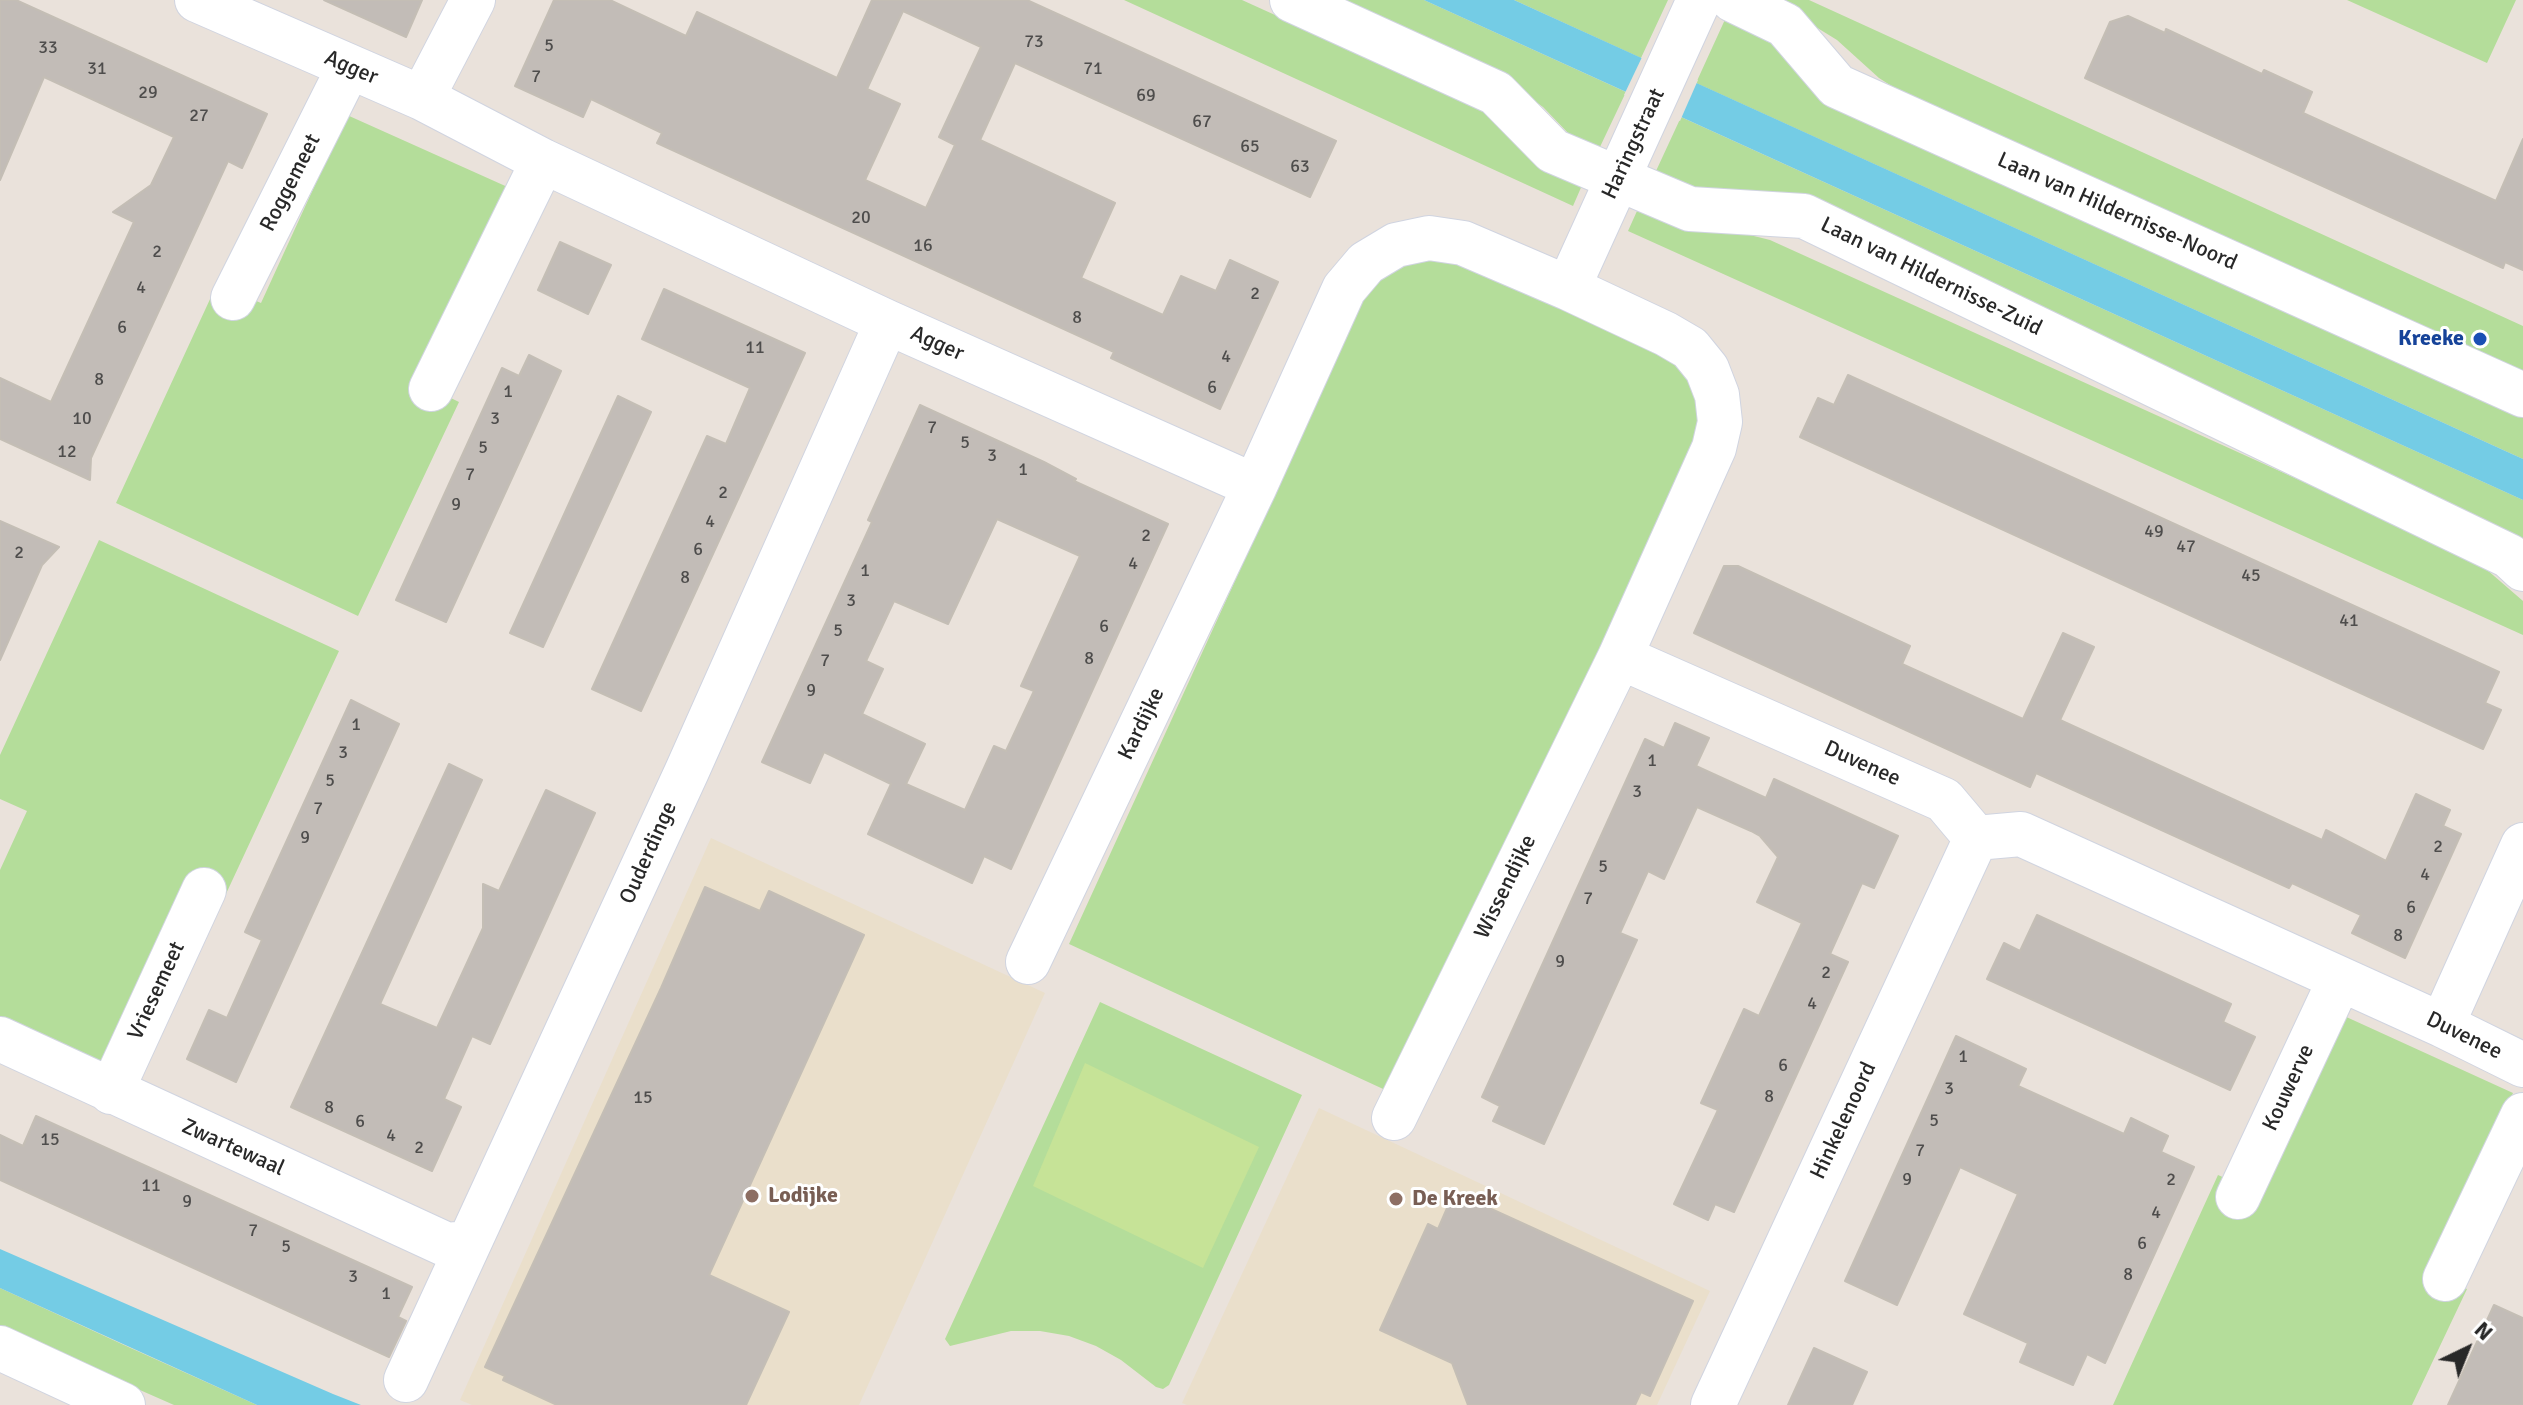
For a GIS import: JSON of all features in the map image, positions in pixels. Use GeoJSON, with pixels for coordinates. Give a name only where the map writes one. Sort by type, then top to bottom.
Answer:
{"type":"FeatureCollection","features":[{"type":"Feature","properties":{"kind":"street","name":"Agger"},"geometry":{"type":"LineString","coordinates":[[197,0],[422,98],[543,161],[887,322],[1255,486]]}},
{"type":"Feature","properties":{"kind":"street"},"geometry":{"type":"LineString","coordinates":[[422,98],[473,0]]}},
{"type":"Feature","properties":{"kind":"street","name":"Laan van Hildernisse-Zuid"},"geometry":{"type":"LineString","coordinates":[[1292,0],[1496,93],[1553,151],[1690,209],[1804,216],[2509,556],[2523,569]]}},
{"type":"Feature","properties":{"kind":"street","name":"Haringstraat"},"geometry":{"type":"LineString","coordinates":[[1568,288],[1699,0]]}},
{"type":"Feature","properties":{"kind":"street","name":"Laan van Hildernisse-Noord"},"geometry":{"type":"LineString","coordinates":[[1733,0],[1785,25],[1837,86],[2523,395]]}},
{"type":"Feature","properties":{"kind":"street","name":"Roggemeet"},"geometry":{"type":"LineString","coordinates":[[233,298],[349,67]]}},
{"type":"Feature","properties":{"kind":"street"},"geometry":{"type":"LineString","coordinates":[[431,389],[543,161]]}},
{"type":"Feature","properties":{"kind":"street"},"geometry":{"type":"LineString","coordinates":[[1255,486],[1344,289],[1366,263],[1396,245],[1429,238],[1463,243],[1568,288],[1690,348],[1707,369],[1717,395],[1720,422],[1714,448],[1620,657]]}},
{"type":"Feature","properties":{"kind":"street","name":"Ouderdinge"},"geometry":{"type":"LineString","coordinates":[[406,1380],[468,1243],[478,1230],[687,771],[887,322]]}},
{"type":"Feature","properties":{"kind":"street","name":"Kardijke"},"geometry":{"type":"LineString","coordinates":[[1028,962],[1255,486]]}},
{"type":"Feature","properties":{"kind":"street","name":"Duvenee"},"geometry":{"type":"LineString","coordinates":[[1620,657],[1944,800],[1976,838],[2021,834],[2442,1025],[2523,1065]]}},
{"type":"Feature","properties":{"kind":"street","name":"Wissendijke"},"geometry":{"type":"LineString","coordinates":[[1394,1118],[1620,657]]}},
{"type":"Feature","properties":{"kind":"street","name":"Hinkelenoord"},"geometry":{"type":"LineString","coordinates":[[1713,1405],[1976,838]]}},
{"type":"Feature","properties":{"kind":"street"},"geometry":{"type":"LineString","coordinates":[[2442,1025],[2523,845]]}},
{"type":"Feature","properties":{"kind":"street","name":"Vriesemeet"},"geometry":{"type":"LineString","coordinates":[[111,1092],[204,890]]}},
{"type":"Feature","properties":{"kind":"street","name":"Kouwerve"},"geometry":{"type":"LineString","coordinates":[[2238,1197],[2340,979]]}},
{"type":"Feature","properties":{"kind":"street","name":"Zwartewaal"},"geometry":{"type":"LineString","coordinates":[[3,1048],[111,1092],[447,1245],[468,1243]]}},
{"type":"Feature","properties":{"kind":"street"},"geometry":{"type":"LineString","coordinates":[[2445,1279],[2523,1115]]}},
{"type":"Feature","properties":{"kind":"street"},"geometry":{"type":"LineString","coordinates":[[0,1348],[123,1405]]}},
{"type":"Feature","properties":{"kind":"shaded area","name":"Lodijke"},"geometry":{"type":"Polygon","coordinates":[[[711,838],[1045,993],[859,1405],[472,1405],[460,1400],[711,838]]]}},
{"type":"Feature","properties":{"kind":"shaded area","name":"De Kreek"},"geometry":{"type":"Polygon","coordinates":[[[1319,1108],[1710,1291],[1657,1405],[1182,1403],[1319,1108]]]}},
{"type":"Feature","properties":{"kind":"green space"},"geometry":{"type":"Polygon","coordinates":[[[1124,0],[1242,0],[1495,115],[1583,183],[1573,206],[1124,0]]]}},
{"type":"Feature","properties":{"kind":"green space"},"geometry":{"type":"Polygon","coordinates":[[[1326,0],[1424,0],[1626,92],[1599,149],[1570,135],[1543,107],[1519,90],[1326,0]]]}},
{"type":"Feature","properties":{"kind":"green space"},"geometry":{"type":"Polygon","coordinates":[[[1514,0],[1668,0],[1641,58],[1514,0]]]}},
{"type":"Feature","properties":{"kind":"green space"},"geometry":{"type":"Polygon","coordinates":[[[1772,0],[1809,0],[2523,326],[2523,384],[1904,94],[1879,78],[1837,40],[1772,0]]]}},
{"type":"Feature","properties":{"kind":"green space"},"geometry":{"type":"Polygon","coordinates":[[[2347,0],[2516,0],[2487,63],[2347,0]]]}},
{"type":"Feature","properties":{"kind":"green space"},"geometry":{"type":"Polygon","coordinates":[[[1728,13],[2523,413],[2523,459],[1696,83],[1728,13]]]}},
{"type":"Feature","properties":{"kind":"green space"},"geometry":{"type":"Polygon","coordinates":[[[347,115],[512,189],[418,382],[459,402],[358,616],[116,503],[217,284],[261,303],[347,115]]]}},
{"type":"Feature","properties":{"kind":"green space"},"geometry":{"type":"Polygon","coordinates":[[[1681,117],[2523,500],[2523,547],[1656,171],[1681,117]]]}},
{"type":"Feature","properties":{"kind":"green space"},"geometry":{"type":"Polygon","coordinates":[[[1637,211],[1686,230],[1750,235],[1770,240],[2445,546],[2486,569],[2523,601],[2523,635],[1628,231],[1637,211]]]}},
{"type":"Feature","properties":{"kind":"green space"},"geometry":{"type":"Polygon","coordinates":[[[1408,259],[1465,261],[1663,347],[1697,382],[1699,432],[1394,1094],[1069,944],[1351,327],[1360,293],[1408,259]]]}},
{"type":"Feature","properties":{"kind":"green space"},"geometry":{"type":"Polygon","coordinates":[[[99,540],[339,651],[225,896],[186,878],[102,1062],[0,1016],[0,870],[27,811],[0,799],[0,755],[99,540]]]}},
{"type":"Feature","properties":{"kind":"green space"},"geometry":{"type":"Polygon","coordinates":[[[1100,1002],[1302,1095],[1169,1385],[1163,1389],[1121,1360],[1069,1336],[1040,1331],[1011,1331],[950,1346],[945,1339],[1100,1002]]]}},
{"type":"Feature","properties":{"kind":"green space"},"geometry":{"type":"Polygon","coordinates":[[[2342,1015],[2513,1093],[2431,1272],[2467,1289],[2412,1405],[2113,1405],[2218,1175],[2261,1194],[2342,1015]]]}},
{"type":"Feature","properties":{"kind":"green space"},"geometry":{"type":"Polygon","coordinates":[[[1085,1063],[1259,1147],[1203,1268],[1033,1186],[1085,1063]]]}},
{"type":"Feature","properties":{"kind":"green space"},"geometry":{"type":"Polygon","coordinates":[[[0,1288],[257,1405],[174,1405],[74,1361],[0,1326],[0,1288]]]}},
{"type":"Feature","properties":{"kind":"water"},"geometry":{"type":"Polygon","coordinates":[[[1424,0],[1514,0],[2523,459],[2523,500],[1424,0]]]}},
{"type":"Feature","properties":{"kind":"water"},"geometry":{"type":"Polygon","coordinates":[[[0,1249],[361,1405],[257,1405],[0,1288],[0,1249]]]}},
{"type":"Feature","properties":{"kind":"pier"},"geometry":{"type":"Polygon","coordinates":[[[1643,55],[1698,80],[1680,121],[1624,95],[1643,55]]]}},
{"type":"Feature","properties":{"kind":"building"},"geometry":{"type":"Polygon","coordinates":[[[0,0],[16,0],[267,114],[242,168],[228,161],[91,458],[90,480],[0,439],[0,378],[51,402],[134,222],[113,212],[151,185],[174,137],[44,77],[0,180],[0,0]]]}},
{"type":"Feature","properties":{"kind":"building"},"geometry":{"type":"Polygon","coordinates":[[[324,0],[422,0],[406,37],[324,0]]]}},
{"type":"Feature","properties":{"kind":"building"},"geometry":{"type":"Polygon","coordinates":[[[554,0],[610,0],[686,36],[697,12],[837,78],[872,0],[1027,0],[1336,141],[1310,197],[1015,63],[980,140],[1115,203],[1081,278],[1163,315],[1181,276],[1216,291],[1230,260],[1278,282],[1220,409],[1111,358],[1114,352],[657,143],[662,133],[591,99],[583,117],[515,86],[554,0]],[[903,11],[867,89],[900,104],[865,180],[926,208],[955,145],[939,137],[981,47],[903,11]]]}},
{"type":"Feature","properties":{"kind":"building"},"geometry":{"type":"Polygon","coordinates":[[[2128,16],[2165,33],[2166,29],[2262,74],[2264,70],[2312,92],[2303,113],[2496,201],[2523,139],[2523,270],[2505,262],[2503,268],[2085,78],[2110,22],[2128,16]]]}},
{"type":"Feature","properties":{"kind":"building"},"geometry":{"type":"Polygon","coordinates":[[[560,242],[611,265],[588,314],[538,290],[560,242]]]}},
{"type":"Feature","properties":{"kind":"building"},"geometry":{"type":"Polygon","coordinates":[[[664,289],[805,353],[641,711],[592,689],[707,436],[726,444],[750,388],[642,339],[664,289]]]}},
{"type":"Feature","properties":{"kind":"building"},"geometry":{"type":"Polygon","coordinates":[[[529,355],[561,371],[446,622],[396,600],[502,368],[519,376],[529,355]]]}},
{"type":"Feature","properties":{"kind":"building"},"geometry":{"type":"Polygon","coordinates":[[[1848,375],[2499,672],[2485,703],[2501,710],[2483,749],[1800,437],[1818,398],[1834,405],[1848,375]]]}},
{"type":"Feature","properties":{"kind":"building"},"geometry":{"type":"Polygon","coordinates":[[[618,396],[651,412],[543,647],[510,633],[618,396]]]}},
{"type":"Feature","properties":{"kind":"building"},"geometry":{"type":"Polygon","coordinates":[[[920,405],[1168,524],[1011,869],[984,856],[972,883],[868,834],[891,784],[824,752],[810,783],[762,762],[872,522],[868,520],[920,405]],[[997,519],[948,624],[894,601],[866,661],[883,669],[862,714],[925,744],[906,784],[965,810],[994,746],[1006,751],[1034,691],[1021,686],[1080,556],[997,519]]]}},
{"type":"Feature","properties":{"kind":"building"},"geometry":{"type":"Polygon","coordinates":[[[0,521],[59,547],[42,565],[0,660],[0,521]]]}},
{"type":"Feature","properties":{"kind":"building"},"geometry":{"type":"Polygon","coordinates":[[[1724,566],[1738,566],[1910,646],[1902,664],[2023,719],[2063,633],[2094,647],[2060,720],[2322,840],[2326,830],[2386,861],[2416,794],[2450,810],[2443,826],[2461,834],[2405,958],[2352,933],[2361,915],[2292,883],[2289,888],[2036,773],[2030,787],[1694,633],[1724,566]]]}},
{"type":"Feature","properties":{"kind":"building"},"geometry":{"type":"Polygon","coordinates":[[[351,700],[399,724],[236,1082],[187,1059],[209,1010],[227,1018],[262,940],[245,932],[351,700]]]}},
{"type":"Feature","properties":{"kind":"building"},"geometry":{"type":"Polygon","coordinates":[[[1675,723],[1709,738],[1696,766],[1766,798],[1774,779],[1898,836],[1874,888],[1862,883],[1830,954],[1848,962],[1734,1212],[1715,1204],[1708,1220],[1674,1204],[1718,1110],[1701,1103],[1744,1009],[1759,1016],[1802,923],[1757,902],[1778,857],[1760,836],[1751,831],[1697,807],[1664,879],[1648,871],[1620,933],[1637,940],[1544,1144],[1493,1121],[1500,1106],[1482,1097],[1645,739],[1664,748],[1675,723]]]}},
{"type":"Feature","properties":{"kind":"building"},"geometry":{"type":"Polygon","coordinates":[[[449,764],[482,780],[380,1004],[437,1028],[483,928],[483,884],[499,891],[546,790],[595,813],[490,1044],[472,1036],[444,1099],[461,1107],[432,1171],[291,1107],[449,764]]]}},
{"type":"Feature","properties":{"kind":"building"},"geometry":{"type":"Polygon","coordinates":[[[705,887],[760,911],[769,891],[864,935],[709,1275],[789,1312],[746,1405],[557,1405],[503,1380],[505,1376],[485,1367],[705,887]]]}},
{"type":"Feature","properties":{"kind":"building"},"geometry":{"type":"Polygon","coordinates":[[[2037,915],[2231,1004],[2223,1022],[2255,1037],[2230,1090],[1987,979],[2004,943],[2020,951],[2037,915]]]}},
{"type":"Feature","properties":{"kind":"building"},"geometry":{"type":"Polygon","coordinates":[[[1956,1036],[2026,1069],[2018,1086],[2124,1134],[2131,1118],[2168,1136],[2161,1152],[2194,1167],[2105,1363],[2087,1354],[2073,1385],[2020,1362],[2028,1343],[1964,1314],[2018,1194],[1960,1167],[1897,1305],[1845,1281],[1956,1036]]]}},
{"type":"Feature","properties":{"kind":"building"},"geometry":{"type":"Polygon","coordinates":[[[36,1116],[412,1287],[398,1317],[406,1321],[389,1357],[0,1180],[0,1135],[23,1146],[36,1116]]]}},
{"type":"Feature","properties":{"kind":"building"},"geometry":{"type":"Polygon","coordinates":[[[1454,1192],[1693,1301],[1650,1396],[1641,1392],[1635,1405],[1468,1405],[1452,1363],[1380,1330],[1428,1224],[1438,1229],[1454,1192]]]}},
{"type":"Feature","properties":{"kind":"building"},"geometry":{"type":"Polygon","coordinates":[[[2494,1305],[2523,1318],[2523,1405],[2448,1405],[2494,1305]]]}},
{"type":"Feature","properties":{"kind":"building"},"geometry":{"type":"Polygon","coordinates":[[[1814,1348],[1867,1372],[1852,1405],[1788,1405],[1814,1348]]]}},
{"type":"Feature","properties":{"kind":"place","name":"Kreeke"},"geometry":{"type":"Point","coordinates":[2480,339]}},
{"type":"Feature","properties":{"kind":"place","name":"Lodijke"},"geometry":{"type":"Point","coordinates":[752,1196]}},
{"type":"Feature","properties":{"kind":"place","name":"De Kreek"},"geometry":{"type":"Point","coordinates":[1396,1199]}}]}
